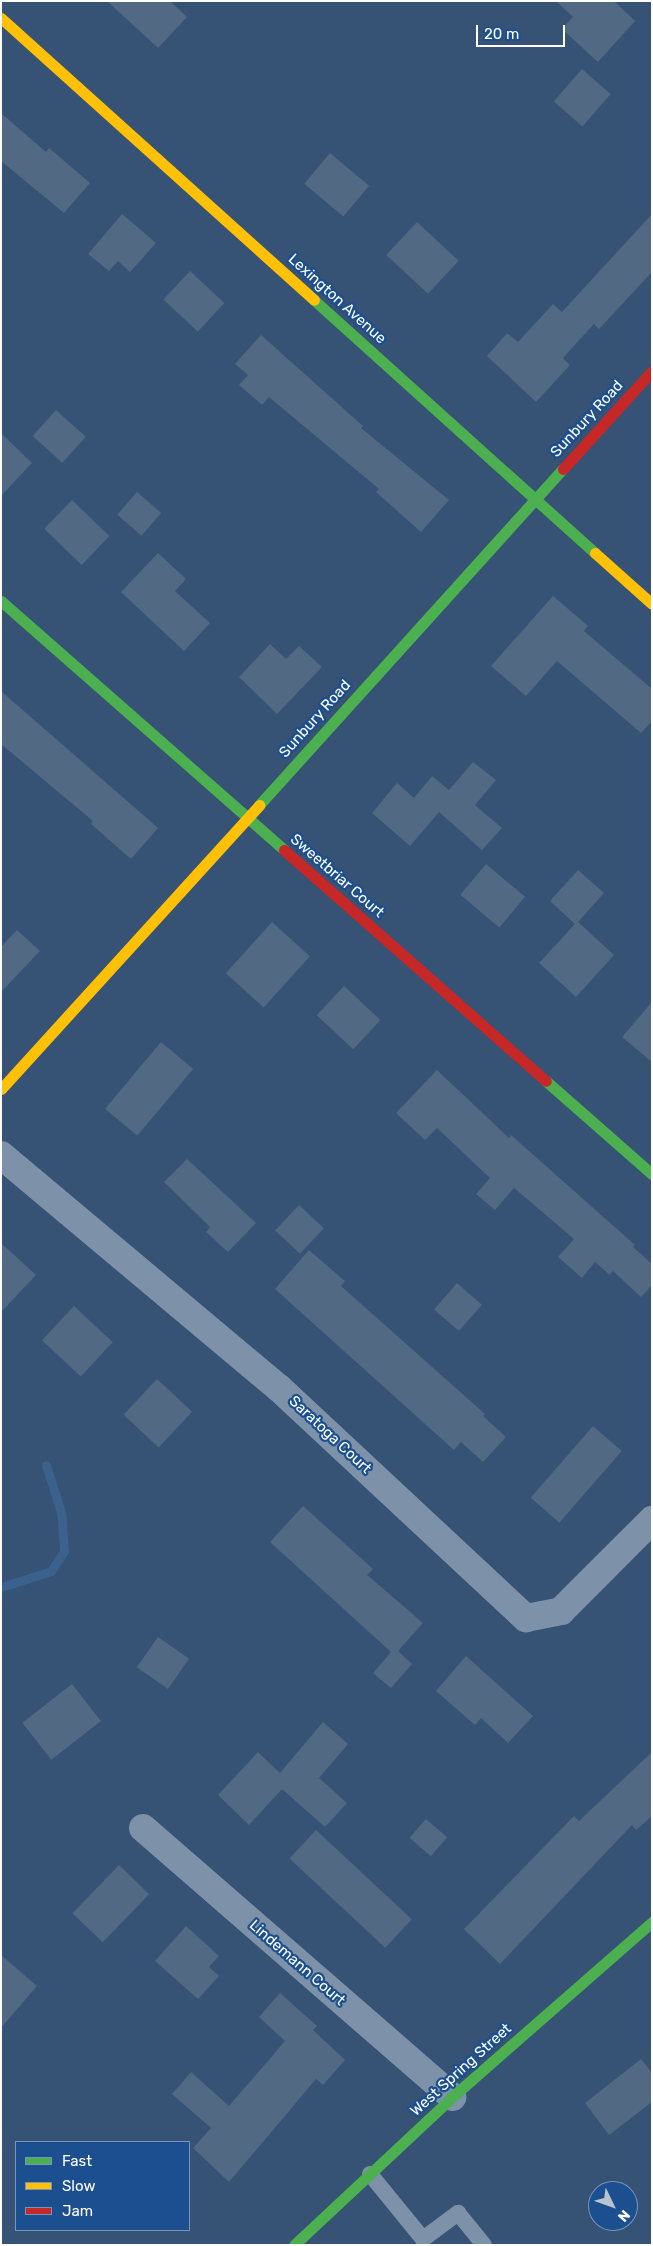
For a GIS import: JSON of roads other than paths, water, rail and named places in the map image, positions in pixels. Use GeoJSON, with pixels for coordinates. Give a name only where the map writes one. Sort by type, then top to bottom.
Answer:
{"type":"FeatureCollection","features":[{"type":"Feature","properties":{"kind":"street","name":"Lexington Avenue"},"geometry":{"type":"LineString","coordinates":[[1,18],[652,604]]}},
{"type":"Feature","properties":{"kind":"street","name":"Sunbury Road"},"geometry":{"type":"LineString","coordinates":[[1,1089],[534,498],[652,371]]}},
{"type":"Feature","properties":{"kind":"street","name":"Sweetbriar Court"},"geometry":{"type":"LineString","coordinates":[[1,601],[652,1174]]}},
{"type":"Feature","properties":{"kind":"street","name":"Saratoga Court"},"geometry":{"type":"LineString","coordinates":[[1,1155],[279,1388],[526,1618],[561,1611],[652,1520]]}},
{"type":"Feature","properties":{"kind":"street","name":"Lindemann Court"},"geometry":{"type":"LineString","coordinates":[[143,1828],[452,2097]]}},
{"type":"Feature","properties":{"kind":"street","name":"West Spring Street"},"geometry":{"type":"LineString","coordinates":[[294,2245],[452,2097],[652,1922]]}},
{"type":"Feature","properties":{"kind":"lane"},"geometry":{"type":"LineString","coordinates":[[370,2174],[420,2242],[458,2213],[484,2245]]}},
{"type":"Feature","properties":{"kind":"waterway"},"geometry":{"type":"LineString","coordinates":[[1,1587],[51,1571],[64,1551],[61,1512],[46,1465]]}}]}
